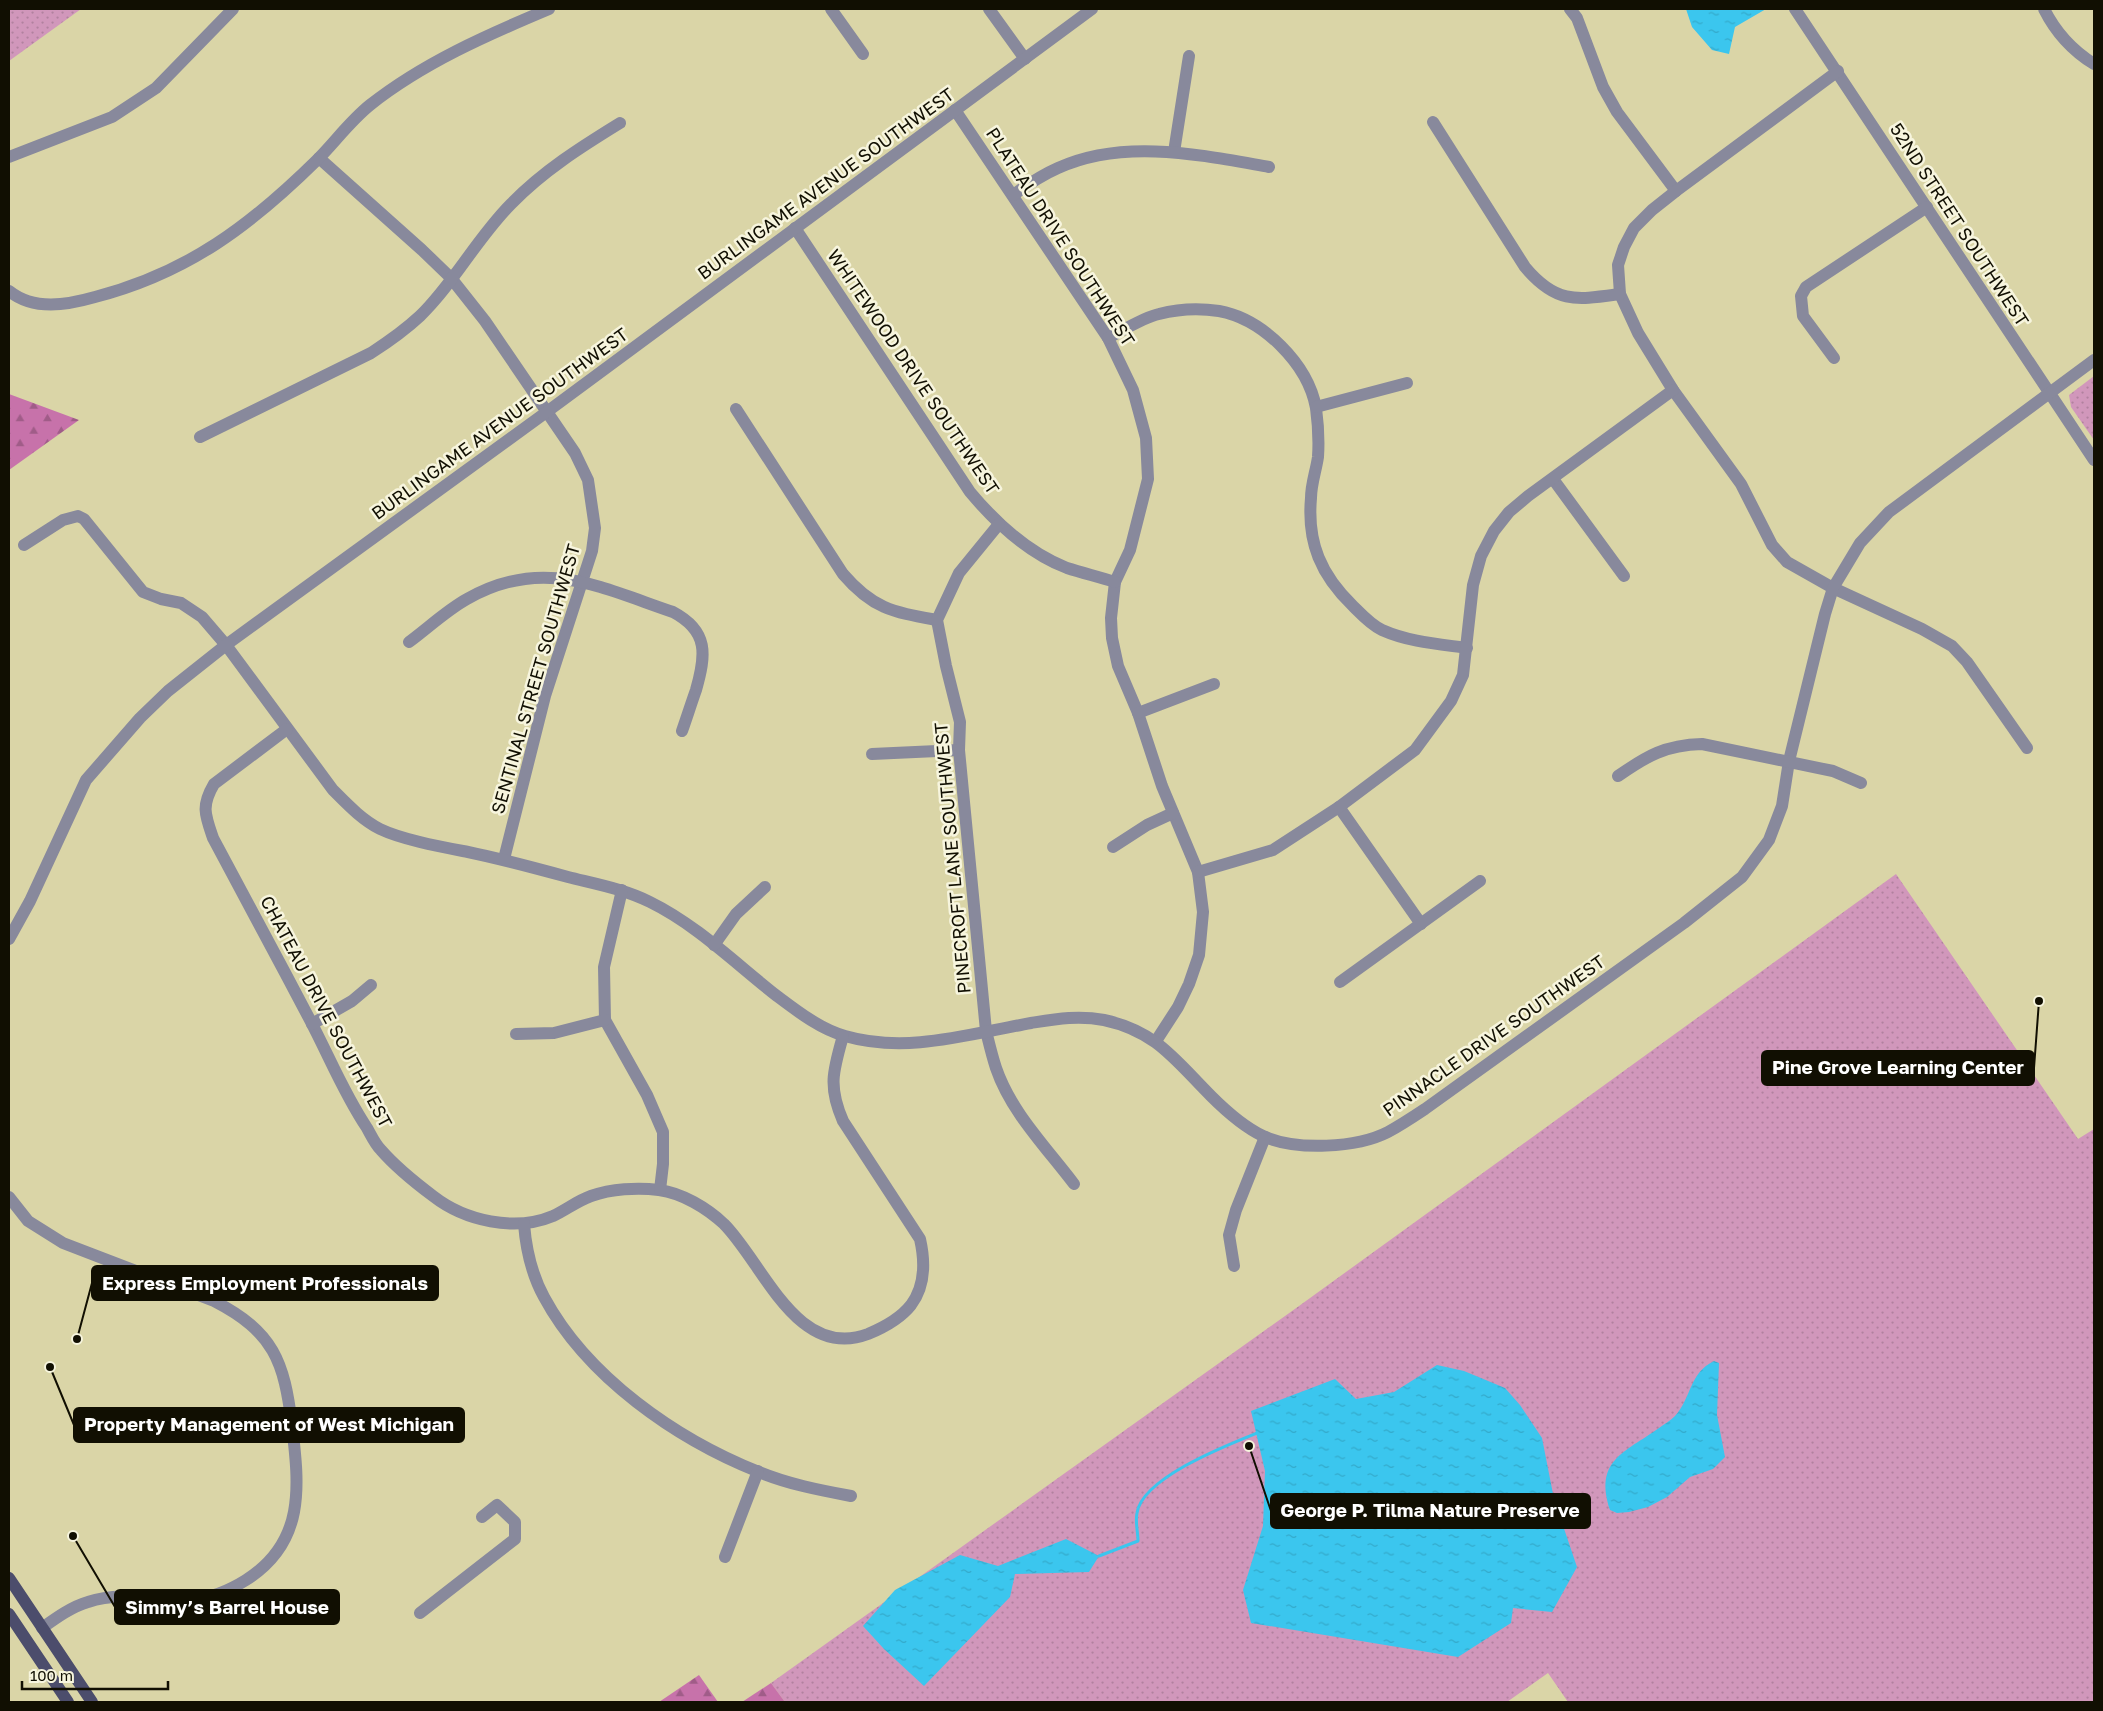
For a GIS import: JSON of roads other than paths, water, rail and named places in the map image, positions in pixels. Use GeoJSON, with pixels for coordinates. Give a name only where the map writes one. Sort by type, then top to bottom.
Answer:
{"type":"FeatureCollection","features":[{"type":"Feature","properties":{"kind":"main road"},"geometry":{"type":"LineString","coordinates":[[9,1578],[92,1702]]}},
{"type":"Feature","properties":{"kind":"main road"},"geometry":{"type":"LineString","coordinates":[[11,1617],[30,1629],[42,1628]]}},
{"type":"Feature","properties":{"kind":"main road"},"geometry":{"type":"LineString","coordinates":[[11,1617],[68,1702]]}},
{"type":"Feature","properties":{"kind":"main road"},"geometry":{"type":"LineString","coordinates":[[26,1640],[54,1646]]}},
{"type":"Feature","properties":{"kind":"street"},"geometry":{"type":"LineString","coordinates":[[9,157],[73,133],[119,112],[156,88],[232,9]]}},
{"type":"Feature","properties":{"kind":"street"},"geometry":{"type":"LineString","coordinates":[[9,291],[27,302],[68,305],[117,290],[184,264],[224,240],[268,206],[370,106],[404,82],[437,61],[549,9]]}},
{"type":"Feature","properties":{"kind":"street"},"geometry":{"type":"LineString","coordinates":[[831,9],[863,54]]}},
{"type":"Feature","properties":{"kind":"street"},"geometry":{"type":"LineString","coordinates":[[989,9],[1025,59]]}},
{"type":"Feature","properties":{"kind":"street","name":"BURLINGAME AVENUE SOUTHWEST"},"geometry":{"type":"LineString","coordinates":[[9,939],[30,901],[86,780],[140,718],[197,667],[548,411],[1092,9]]}},
{"type":"Feature","properties":{"kind":"street"},"geometry":{"type":"LineString","coordinates":[[1570,9],[1577,18],[1603,87],[1617,112],[1676,190]]}},
{"type":"Feature","properties":{"kind":"street","name":"52ND STREET SOUTHWEST"},"geometry":{"type":"LineString","coordinates":[[1795,9],[1838,71],[2094,460]]}},
{"type":"Feature","properties":{"kind":"street"},"geometry":{"type":"LineString","coordinates":[[2044,9],[2055,27],[2073,48],[2094,64]]}},
{"type":"Feature","properties":{"kind":"street"},"geometry":{"type":"LineString","coordinates":[[1174,152],[1189,56]]}},
{"type":"Feature","properties":{"kind":"street"},"geometry":{"type":"LineString","coordinates":[[1838,71],[1676,190],[1634,228],[1624,247],[1618,265],[1620,294],[1638,333],[1673,390],[1741,484],[1772,544],[1787,562],[1833,588],[1922,629],[1952,646],[1973,669],[2027,748]]}},
{"type":"Feature","properties":{"kind":"street","name":"PLATEAU DRIVE SOUTHWEST"},"geometry":{"type":"LineString","coordinates":[[955,110],[1108,338],[1133,390],[1146,438],[1148,479],[1138,525],[1130,550],[1115,582],[1111,618],[1112,638],[1118,666],[1138,714],[1173,813],[1198,872],[1203,912],[1199,955],[1182,999],[1156,1041]]}},
{"type":"Feature","properties":{"kind":"street"},"geometry":{"type":"LineString","coordinates":[[1434,122],[1524,267],[1536,281],[1566,297],[1586,298],[1620,294]]}},
{"type":"Feature","properties":{"kind":"street"},"geometry":{"type":"LineString","coordinates":[[200,437],[371,353],[393,338],[420,316],[510,205],[533,183],[558,163],[620,124]]}},
{"type":"Feature","properties":{"kind":"street"},"geometry":{"type":"LineString","coordinates":[[1013,195],[1032,181],[1059,167],[1092,157],[1128,151],[1174,152],[1269,167]]}},
{"type":"Feature","properties":{"kind":"street","name":"SENTINAL STREET SOUTHWEST"},"geometry":{"type":"LineString","coordinates":[[319,158],[451,278],[486,321],[548,411],[575,453],[588,480],[595,528],[592,551],[545,696],[504,859]]}},
{"type":"Feature","properties":{"kind":"street"},"geometry":{"type":"LineString","coordinates":[[1834,358],[1803,316],[1800,296],[1806,287],[1926,207]]}},
{"type":"Feature","properties":{"kind":"street","name":"WHITEWOOD DRIVE SOUTHWEST"},"geometry":{"type":"LineString","coordinates":[[795,228],[970,492],[999,524],[1039,554],[1066,567],[1115,582]]}},
{"type":"Feature","properties":{"kind":"street"},"geometry":{"type":"LineString","coordinates":[[1108,338],[1158,314],[1194,310],[1220,311],[1260,329],[1289,353],[1302,372],[1316,406],[1318,456],[1310,497],[1311,534],[1328,579],[1360,613],[1379,629],[1418,642],[1467,648]]}},
{"type":"Feature","properties":{"kind":"street","name":"PINNACLE DRIVE SOUTHWEST"},"geometry":{"type":"LineString","coordinates":[[24,545],[63,520],[78,516],[90,525],[143,592],[161,599],[181,603],[202,617],[226,645],[333,790],[354,811],[380,829],[431,845],[504,859],[622,890],[651,902],[692,928],[792,1007],[817,1023],[844,1036],[885,1043],[910,1044],[943,1041],[1064,1017],[1102,1020],[1133,1028],[1156,1041],[1228,1113],[1265,1137],[1319,1146],[1352,1144],[1387,1133],[1425,1109],[1684,923],[1742,877],[1769,840],[1782,806],[1789,761],[1833,588],[1860,543],[1889,512],[2094,360]]}},
{"type":"Feature","properties":{"kind":"street"},"geometry":{"type":"LineString","coordinates":[[1316,406],[1407,383]]}},
{"type":"Feature","properties":{"kind":"street"},"geometry":{"type":"LineString","coordinates":[[1198,872],[1273,850],[1339,808],[1415,750],[1451,701],[1463,675],[1473,585],[1481,556],[1490,539],[1509,512],[1673,390]]}},
{"type":"Feature","properties":{"kind":"street"},"geometry":{"type":"LineString","coordinates":[[736,409],[843,574],[854,587],[873,602],[887,609],[938,620],[960,573],[999,524]]}},
{"type":"Feature","properties":{"kind":"street"},"geometry":{"type":"LineString","coordinates":[[1553,479],[1624,576]]}},
{"type":"Feature","properties":{"kind":"street"},"geometry":{"type":"LineString","coordinates":[[409,642],[466,599],[502,582],[544,576],[581,581],[672,612],[684,618],[700,637],[704,649],[702,669],[682,731]]}},
{"type":"Feature","properties":{"kind":"street","name":"PINECROFT LANE SOUTHWEST"},"geometry":{"type":"LineString","coordinates":[[938,620],[946,666],[960,722],[959,750],[986,1031],[996,1069],[1010,1100],[1030,1129],[1074,1184]]}},
{"type":"Feature","properties":{"kind":"street"},"geometry":{"type":"LineString","coordinates":[[1138,714],[1214,684]]}},
{"type":"Feature","properties":{"kind":"street","name":"CHATEAU DRIVE SOUTHWEST"},"geometry":{"type":"LineString","coordinates":[[287,729],[214,784],[206,797],[204,814],[213,838],[312,1024],[356,1112],[381,1150],[434,1197],[451,1208],[474,1217],[498,1223],[524,1224],[553,1216],[575,1204],[602,1193],[629,1189],[660,1190],[679,1195],[723,1223],[751,1257],[782,1303],[811,1328],[824,1334],[854,1339],[885,1327],[900,1317],[912,1303],[920,1288],[924,1258],[920,1239],[843,1121],[836,1106],[832,1085],[835,1062],[844,1036]]}},
{"type":"Feature","properties":{"kind":"street"},"geometry":{"type":"LineString","coordinates":[[1618,776],[1656,751],[1683,744],[1702,744],[1834,771],[1862,783]]}},
{"type":"Feature","properties":{"kind":"street"},"geometry":{"type":"LineString","coordinates":[[872,754],[959,750]]}},
{"type":"Feature","properties":{"kind":"street"},"geometry":{"type":"LineString","coordinates":[[1339,808],[1421,924]]}},
{"type":"Feature","properties":{"kind":"street"},"geometry":{"type":"LineString","coordinates":[[1113,847],[1147,825],[1173,813]]}},
{"type":"Feature","properties":{"kind":"street"},"geometry":{"type":"LineString","coordinates":[[1340,982],[1480,881]]}},
{"type":"Feature","properties":{"kind":"street"},"geometry":{"type":"LineString","coordinates":[[714,945],[736,914],[765,887]]}},
{"type":"Feature","properties":{"kind":"street"},"geometry":{"type":"LineString","coordinates":[[622,890],[604,967],[605,1020],[647,1095],[663,1132],[663,1164],[660,1190]]}},
{"type":"Feature","properties":{"kind":"street"},"geometry":{"type":"LineString","coordinates":[[312,1024],[352,1001],[371,984]]}},
{"type":"Feature","properties":{"kind":"street"},"geometry":{"type":"LineString","coordinates":[[516,1034],[554,1034],[605,1020]]}},
{"type":"Feature","properties":{"kind":"street"},"geometry":{"type":"LineString","coordinates":[[1234,1266],[1229,1235],[1236,1210],[1265,1137]]}},
{"type":"Feature","properties":{"kind":"street"},"geometry":{"type":"LineString","coordinates":[[9,1198],[28,1221],[62,1244],[214,1301],[235,1312],[258,1329],[276,1354],[287,1386],[297,1465],[298,1490],[292,1521],[287,1536],[263,1570],[232,1589],[195,1599],[121,1596],[88,1602],[69,1611],[42,1628]]}},
{"type":"Feature","properties":{"kind":"street"},"geometry":{"type":"LineString","coordinates":[[524,1224],[526,1243],[536,1280],[544,1297],[571,1337],[589,1358],[640,1404],[688,1438],[758,1471],[804,1487],[851,1496]]}},
{"type":"Feature","properties":{"kind":"street"},"geometry":{"type":"LineString","coordinates":[[725,1556],[758,1471]]}},
{"type":"Feature","properties":{"kind":"street"},"geometry":{"type":"LineString","coordinates":[[420,1613],[515,1539],[515,1522],[497,1505],[482,1517]]}},
{"type":"Feature","properties":{"kind":"water"},"geometry":{"type":"Polygon","coordinates":[[[1686,9],[1766,9],[1735,27],[1729,54],[1712,50],[1692,27],[1686,9]]]}},
{"type":"Feature","properties":{"kind":"water"},"geometry":{"type":"Polygon","coordinates":[[[1714,1361],[1719,1363],[1717,1415],[1725,1457],[1713,1469],[1690,1477],[1667,1497],[1648,1507],[1617,1513],[1610,1510],[1606,1493],[1606,1480],[1609,1469],[1615,1460],[1675,1416],[1681,1409],[1695,1379],[1706,1366],[1714,1361]]]}},
{"type":"Feature","properties":{"kind":"water"},"geometry":{"type":"Polygon","coordinates":[[[1437,1365],[1464,1371],[1505,1388],[1520,1405],[1542,1438],[1554,1499],[1577,1567],[1552,1612],[1513,1608],[1511,1623],[1458,1657],[1251,1623],[1243,1590],[1263,1526],[1265,1471],[1251,1411],[1335,1379],[1356,1399],[1394,1392],[1437,1365]]]}},
{"type":"Feature","properties":{"kind":"water"},"geometry":{"type":"Polygon","coordinates":[[[1066,1539],[1099,1556],[1089,1572],[1015,1574],[1010,1597],[924,1686],[884,1649],[863,1626],[895,1590],[960,1555],[998,1566],[1066,1539]]]}},
{"type":"Feature","properties":{"kind":"waterway"},"geometry":{"type":"LineString","coordinates":[[1099,1556],[1138,1541],[1136,1523],[1137,1513],[1142,1500],[1169,1475],[1207,1454],[1257,1433]]}},
{"type":"Feature","properties":{"kind":"place","name":"Pine Grove Learning Center"},"geometry":{"type":"Point","coordinates":[2039,1001]}},
{"type":"Feature","properties":{"kind":"place","name":"Express Employment Professionals"},"geometry":{"type":"Point","coordinates":[77,1339]}},
{"type":"Feature","properties":{"kind":"place","name":"Property Management of West Michigan"},"geometry":{"type":"Point","coordinates":[50,1367]}},
{"type":"Feature","properties":{"kind":"place","name":"George P. Tilma Nature Preserve"},"geometry":{"type":"Point","coordinates":[1249,1446]}},
{"type":"Feature","properties":{"kind":"place","name":"Simmy’s Barrel House"},"geometry":{"type":"Point","coordinates":[73,1536]}}]}
